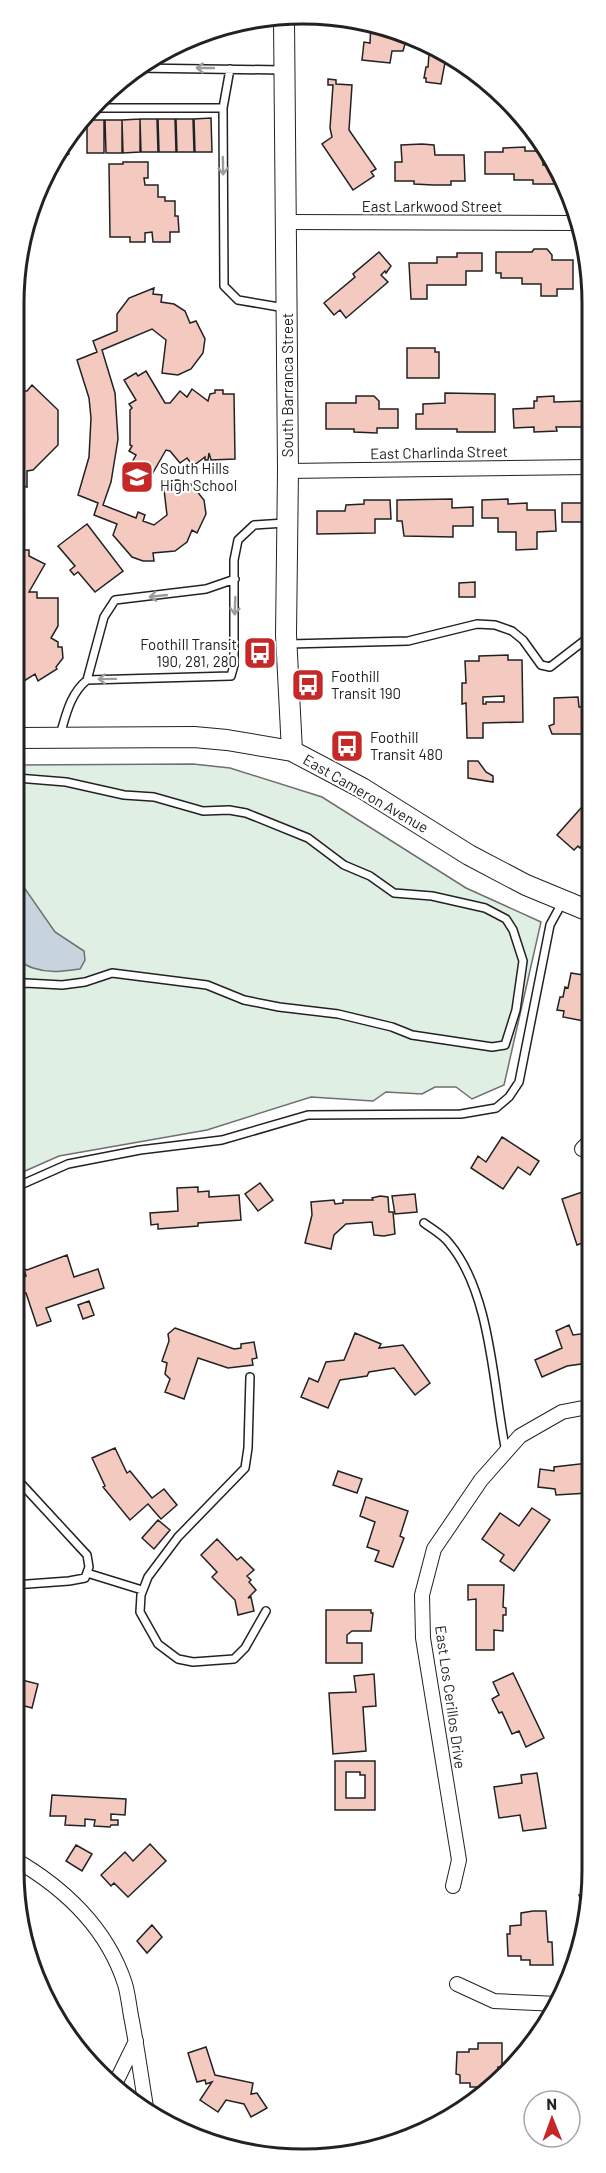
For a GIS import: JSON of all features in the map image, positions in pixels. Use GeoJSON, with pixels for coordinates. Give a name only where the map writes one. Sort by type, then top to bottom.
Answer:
{"type":"FeatureCollection","features":[{"type":"Feature","properties":{"kind":"main road","name":"South Barranca Street"},"geometry":{"type":"LineString","coordinates":[[284,25],[288,471],[286,644],[292,751]]}},
{"type":"Feature","properties":{"kind":"main road","name":"East Cameron Avenue"},"geometry":{"type":"LineString","coordinates":[[24,738],[194,737],[292,751],[362,788],[469,855],[526,885],[582,908]]}},
{"type":"Feature","properties":{"kind":"street","name":"East Larkwood Street"},"geometry":{"type":"LineString","coordinates":[[286,222],[570,222]]}},
{"type":"Feature","properties":{"kind":"street","name":"East Charlinda Street"},"geometry":{"type":"LineString","coordinates":[[288,471],[582,467]]}},
{"type":"Feature","properties":{"kind":"street","name":"East Los Cerillos Drive"},"geometry":{"type":"LineString","coordinates":[[453,1886],[459,1860],[423,1638],[422,1595],[434,1549],[481,1480],[520,1436],[562,1412],[582,1408]]}},
{"type":"Feature","properties":{"kind":"street"},"geometry":{"type":"LineString","coordinates":[[24,1865],[72,1900],[104,1939],[124,1983],[145,2100]]}},
{"type":"Feature","properties":{"kind":"street"},"geometry":{"type":"LineString","coordinates":[[457,1984],[494,2001],[548,2004]]}},
{"type":"Feature","properties":{"kind":"street"},"geometry":{"type":"LineString","coordinates":[[118,2079],[136,2041]]}},
{"type":"Feature","properties":{"kind":"lane"},"geometry":{"type":"LineString","coordinates":[[153,68],[284,70]]}},
{"type":"Feature","properties":{"kind":"lane"},"geometry":{"type":"LineString","coordinates":[[230,69],[223,108],[224,286],[238,300],[287,308]]}},
{"type":"Feature","properties":{"kind":"lane"},"geometry":{"type":"LineString","coordinates":[[104,108],[223,108]]}},
{"type":"Feature","properties":{"kind":"lane"},"geometry":{"type":"LineString","coordinates":[[59,737],[72,699],[79,686],[87,680],[231,676],[234,665],[234,560],[238,540],[254,525],[287,523]]}},
{"type":"Feature","properties":{"kind":"lane"},"geometry":{"type":"LineString","coordinates":[[87,680],[104,616],[115,600],[206,589],[235,579]]}},
{"type":"Feature","properties":{"kind":"lane"},"geometry":{"type":"LineString","coordinates":[[286,644],[408,641],[477,624],[495,625],[512,631],[524,640],[541,665],[550,667],[582,642]]}},
{"type":"Feature","properties":{"kind":"lane"},"geometry":{"type":"LineString","coordinates":[[24,779],[66,782],[124,795],[154,797],[203,811],[229,810],[246,813],[308,838],[344,866],[370,876],[393,893],[432,896],[485,908],[506,919],[513,930],[523,961],[516,1010],[505,1046],[492,1047],[412,1035],[392,1026],[338,1014],[244,1000],[207,985],[112,973],[85,982],[62,985],[24,984]]}},
{"type":"Feature","properties":{"kind":"lane"},"geometry":{"type":"LineString","coordinates":[[24,1184],[68,1164],[140,1150],[222,1140],[308,1115],[460,1114],[496,1108],[509,1097],[519,1082],[550,926],[563,901]]}},
{"type":"Feature","properties":{"kind":"lane"},"geometry":{"type":"LineString","coordinates":[[424,1223],[449,1242],[465,1268],[480,1308],[493,1359],[499,1418],[506,1452]]}},
{"type":"Feature","properties":{"kind":"lane"},"geometry":{"type":"LineString","coordinates":[[250,1377],[248,1448],[245,1468],[178,1537],[148,1576],[142,1590],[140,1612],[158,1644],[178,1659],[193,1662],[234,1659],[245,1648],[266,1611]]}},
{"type":"Feature","properties":{"kind":"lane"},"geometry":{"type":"LineString","coordinates":[[24,1487],[87,1555],[89,1567],[85,1578],[24,1584]]}},
{"type":"Feature","properties":{"kind":"lane"},"geometry":{"type":"LineString","coordinates":[[87,1573],[142,1590]]}},
{"type":"Feature","properties":{"kind":"green space"},"geometry":{"type":"Polygon","coordinates":[[[193,764],[230,768],[322,797],[466,888],[541,922],[504,1085],[472,1099],[456,1087],[435,1087],[422,1094],[386,1092],[373,1101],[311,1097],[207,1130],[59,1156],[24,1171],[24,765],[193,764]]]}},
{"type":"Feature","properties":{"kind":"shaded area"},"geometry":{"type":"Polygon","coordinates":[[[24,887],[55,932],[84,951],[85,960],[80,969],[57,972],[24,964],[24,887]]]}},
{"type":"Feature","properties":{"kind":"building"},"geometry":{"type":"Polygon","coordinates":[[[371,33],[405,43],[403,51],[392,51],[390,63],[362,60],[364,42],[370,43],[371,33]]]}},
{"type":"Feature","properties":{"kind":"building"},"geometry":{"type":"Polygon","coordinates":[[[429,54],[445,63],[441,84],[426,82],[424,78],[426,67],[428,67],[429,54]]]}},
{"type":"Feature","properties":{"kind":"building"},"geometry":{"type":"Polygon","coordinates":[[[328,79],[336,80],[336,84],[352,85],[349,130],[376,169],[371,172],[374,176],[353,190],[322,144],[332,137],[330,128],[333,85],[328,85],[328,79]]]}},
{"type":"Feature","properties":{"kind":"building"},"geometry":{"type":"Polygon","coordinates":[[[211,118],[212,152],[195,152],[194,119],[211,118]]]}},
{"type":"Feature","properties":{"kind":"building"},"geometry":{"type":"Polygon","coordinates":[[[140,119],[140,152],[123,153],[122,120],[140,119]]]}},
{"type":"Feature","properties":{"kind":"building"},"geometry":{"type":"Polygon","coordinates":[[[140,119],[157,119],[158,152],[141,152],[140,119]]]}},
{"type":"Feature","properties":{"kind":"building"},"geometry":{"type":"Polygon","coordinates":[[[158,119],[175,119],[176,152],[159,152],[158,119]]]}},
{"type":"Feature","properties":{"kind":"building"},"geometry":{"type":"Polygon","coordinates":[[[176,119],[193,119],[194,152],[177,152],[176,119]]]}},
{"type":"Feature","properties":{"kind":"building"},"geometry":{"type":"Polygon","coordinates":[[[92,120],[104,120],[104,153],[87,153],[87,127],[92,120]]]}},
{"type":"Feature","properties":{"kind":"building"},"geometry":{"type":"Polygon","coordinates":[[[105,120],[122,120],[122,153],[106,153],[105,120]]]}},
{"type":"Feature","properties":{"kind":"building"},"geometry":{"type":"Polygon","coordinates":[[[401,145],[434,145],[435,155],[464,155],[465,181],[451,181],[451,185],[433,185],[414,184],[414,181],[395,181],[395,162],[402,162],[401,145]]]}},
{"type":"Feature","properties":{"kind":"building"},"geometry":{"type":"Polygon","coordinates":[[[525,147],[525,151],[537,151],[555,184],[533,184],[533,180],[514,180],[514,174],[485,174],[485,152],[503,152],[503,148],[525,147]]]}},
{"type":"Feature","properties":{"kind":"building"},"geometry":{"type":"Polygon","coordinates":[[[123,162],[148,162],[148,178],[144,178],[145,185],[158,185],[158,197],[165,197],[165,201],[175,201],[175,216],[178,216],[179,232],[170,232],[170,242],[153,242],[152,232],[145,233],[145,242],[130,242],[130,237],[110,237],[109,164],[123,164],[123,162]]]}},
{"type":"Feature","properties":{"kind":"building"},"geometry":{"type":"Polygon","coordinates":[[[534,249],[547,249],[552,255],[552,260],[573,260],[573,289],[557,289],[557,296],[541,296],[541,284],[522,284],[522,278],[501,278],[501,273],[496,273],[496,252],[532,252],[534,249]]]}},
{"type":"Feature","properties":{"kind":"building"},"geometry":{"type":"Polygon","coordinates":[[[379,252],[391,266],[386,273],[385,271],[381,275],[388,282],[346,318],[340,310],[334,315],[324,303],[355,277],[353,274],[379,252]]]}},
{"type":"Feature","properties":{"kind":"building"},"geometry":{"type":"Polygon","coordinates":[[[457,253],[482,253],[482,271],[466,271],[466,285],[427,285],[427,299],[411,299],[409,263],[437,263],[437,257],[457,257],[457,253]]]}},
{"type":"Feature","properties":{"kind":"building"},"geometry":{"type":"Polygon","coordinates":[[[154,288],[153,294],[162,295],[161,302],[174,304],[185,311],[190,323],[196,321],[205,339],[203,353],[191,369],[178,375],[162,373],[166,340],[152,329],[102,350],[115,393],[118,439],[111,482],[103,505],[136,518],[138,512],[145,515],[143,521],[154,525],[167,515],[163,481],[178,480],[191,484],[204,500],[206,514],[197,533],[192,530],[187,542],[175,551],[153,553],[154,561],[143,561],[132,557],[113,535],[117,524],[94,515],[98,503],[78,495],[89,457],[91,418],[89,398],[77,360],[97,352],[93,341],[117,331],[117,314],[129,298],[154,288]]]}},
{"type":"Feature","properties":{"kind":"building"},"geometry":{"type":"Polygon","coordinates":[[[407,348],[435,348],[435,352],[439,352],[439,378],[407,378],[407,348]]]}},
{"type":"Feature","properties":{"kind":"building"},"geometry":{"type":"Polygon","coordinates":[[[146,371],[165,403],[170,403],[180,391],[187,397],[192,389],[208,401],[210,394],[215,393],[215,390],[223,390],[223,394],[234,394],[235,459],[211,460],[209,453],[208,460],[205,460],[205,457],[193,466],[187,458],[180,463],[170,451],[166,450],[147,483],[138,479],[136,482],[125,475],[136,455],[129,451],[132,446],[130,445],[130,410],[132,408],[129,404],[136,400],[124,380],[136,373],[138,376],[146,371]]]}},
{"type":"Feature","properties":{"kind":"building"},"geometry":{"type":"Polygon","coordinates":[[[32,385],[58,410],[58,445],[33,470],[27,471],[27,487],[24,486],[24,391],[32,385]]]}},
{"type":"Feature","properties":{"kind":"building"},"geometry":{"type":"Polygon","coordinates":[[[445,393],[495,394],[495,432],[416,429],[416,414],[423,414],[423,404],[445,403],[445,393]]]}},
{"type":"Feature","properties":{"kind":"building"},"geometry":{"type":"Polygon","coordinates":[[[356,396],[374,396],[379,401],[379,409],[398,409],[398,428],[377,428],[377,433],[354,432],[354,429],[326,429],[326,403],[356,403],[356,396]]]}},
{"type":"Feature","properties":{"kind":"building"},"geometry":{"type":"Polygon","coordinates":[[[554,396],[554,402],[582,401],[582,427],[556,427],[557,431],[534,432],[534,427],[514,428],[513,409],[534,408],[534,401],[537,401],[537,397],[554,396]]]}},
{"type":"Feature","properties":{"kind":"building"},"geometry":{"type":"Polygon","coordinates":[[[452,499],[452,508],[473,507],[473,526],[453,526],[453,537],[404,536],[402,521],[397,521],[397,500],[452,499]]]}},
{"type":"Feature","properties":{"kind":"building"},"geometry":{"type":"Polygon","coordinates":[[[508,499],[508,504],[527,503],[527,510],[555,510],[556,531],[537,532],[537,549],[516,550],[516,532],[498,532],[498,518],[482,518],[482,500],[508,499]]]}},
{"type":"Feature","properties":{"kind":"building"},"geometry":{"type":"Polygon","coordinates":[[[364,500],[390,500],[391,519],[375,519],[375,533],[317,534],[317,511],[345,511],[346,505],[364,504],[364,500]]]}},
{"type":"Feature","properties":{"kind":"building"},"geometry":{"type":"Polygon","coordinates":[[[562,503],[582,503],[582,522],[562,522],[562,503]]]}},
{"type":"Feature","properties":{"kind":"building"},"geometry":{"type":"Polygon","coordinates":[[[87,524],[123,571],[95,592],[78,572],[74,575],[70,570],[75,566],[58,546],[87,524]]]}},
{"type":"Feature","properties":{"kind":"building"},"geometry":{"type":"Polygon","coordinates":[[[24,550],[29,550],[29,556],[45,564],[29,592],[37,592],[37,598],[58,598],[58,626],[51,638],[58,642],[58,647],[62,647],[63,658],[56,667],[57,669],[38,681],[35,674],[24,681],[24,550]]]}},
{"type":"Feature","properties":{"kind":"building"},"geometry":{"type":"Polygon","coordinates":[[[475,582],[475,597],[459,597],[459,583],[475,582]]]}},
{"type":"Feature","properties":{"kind":"building"},"geometry":{"type":"Polygon","coordinates":[[[508,655],[508,660],[522,660],[523,722],[483,723],[483,738],[467,738],[466,703],[462,704],[462,683],[466,683],[465,661],[479,661],[479,656],[508,655]],[[504,696],[483,697],[483,704],[504,702],[504,696]]]}},
{"type":"Feature","properties":{"kind":"building"},"geometry":{"type":"Polygon","coordinates":[[[578,697],[579,707],[582,707],[582,734],[552,734],[549,726],[554,724],[554,698],[578,697]]]}},
{"type":"Feature","properties":{"kind":"building"},"geometry":{"type":"Polygon","coordinates":[[[468,761],[478,761],[486,772],[493,776],[493,782],[468,778],[468,761]]]}},
{"type":"Feature","properties":{"kind":"building"},"geometry":{"type":"Polygon","coordinates":[[[582,809],[582,845],[580,848],[578,846],[574,850],[557,835],[582,809]]]}},
{"type":"Feature","properties":{"kind":"building"},"geometry":{"type":"Polygon","coordinates":[[[571,973],[582,975],[582,1021],[563,1017],[564,1011],[557,1010],[565,987],[568,988],[571,973]]]}},
{"type":"Feature","properties":{"kind":"building"},"geometry":{"type":"Polygon","coordinates":[[[502,1137],[539,1161],[530,1175],[518,1167],[503,1189],[471,1168],[478,1156],[486,1162],[502,1137]]]}},
{"type":"Feature","properties":{"kind":"building"},"geometry":{"type":"Polygon","coordinates":[[[260,1183],[273,1200],[258,1211],[245,1194],[260,1183]]]}},
{"type":"Feature","properties":{"kind":"building"},"geometry":{"type":"Polygon","coordinates":[[[198,1187],[198,1192],[209,1191],[209,1197],[239,1195],[241,1220],[158,1229],[158,1224],[151,1225],[150,1213],[178,1211],[177,1188],[198,1187]]]}},
{"type":"Feature","properties":{"kind":"building"},"geometry":{"type":"Polygon","coordinates":[[[582,1192],[582,1243],[577,1245],[562,1199],[582,1192]]]}},
{"type":"Feature","properties":{"kind":"building"},"geometry":{"type":"Polygon","coordinates":[[[415,1194],[417,1212],[395,1214],[392,1196],[415,1194]]]}},
{"type":"Feature","properties":{"kind":"building"},"geometry":{"type":"Polygon","coordinates":[[[388,1197],[389,1212],[393,1212],[395,1234],[374,1235],[372,1222],[346,1224],[334,1235],[331,1249],[305,1243],[312,1215],[311,1202],[334,1200],[335,1204],[343,1203],[343,1200],[373,1200],[372,1198],[388,1197]]]}},
{"type":"Feature","properties":{"kind":"building"},"geometry":{"type":"Polygon","coordinates":[[[67,1255],[74,1277],[98,1269],[104,1288],[46,1308],[51,1321],[37,1326],[26,1293],[24,1293],[24,1277],[26,1276],[24,1269],[27,1270],[67,1255]]]}},
{"type":"Feature","properties":{"kind":"building"},"geometry":{"type":"Polygon","coordinates":[[[89,1301],[94,1315],[83,1319],[78,1305],[89,1301]]]}},
{"type":"Feature","properties":{"kind":"building"},"geometry":{"type":"Polygon","coordinates":[[[569,1325],[573,1335],[582,1334],[582,1364],[567,1366],[542,1377],[535,1360],[562,1348],[556,1331],[569,1325]]]}},
{"type":"Feature","properties":{"kind":"building"},"geometry":{"type":"Polygon","coordinates":[[[175,1328],[234,1349],[241,1348],[241,1344],[254,1342],[257,1358],[252,1359],[253,1365],[228,1368],[198,1358],[184,1399],[165,1392],[170,1379],[165,1374],[167,1363],[162,1361],[169,1341],[168,1334],[175,1328]]]}},
{"type":"Feature","properties":{"kind":"building"},"geometry":{"type":"Polygon","coordinates":[[[355,1333],[381,1344],[379,1348],[403,1345],[430,1383],[415,1395],[394,1368],[369,1372],[367,1376],[340,1380],[328,1408],[301,1397],[309,1378],[318,1382],[326,1362],[344,1360],[355,1333]]]}},
{"type":"Feature","properties":{"kind":"building"},"geometry":{"type":"Polygon","coordinates":[[[115,1448],[127,1473],[130,1471],[152,1498],[164,1489],[177,1505],[161,1519],[148,1504],[130,1520],[103,1487],[105,1486],[92,1458],[115,1448]]]}},
{"type":"Feature","properties":{"kind":"building"},"geometry":{"type":"Polygon","coordinates":[[[582,1464],[582,1493],[556,1495],[555,1489],[538,1487],[540,1469],[554,1471],[554,1467],[582,1464]]]}},
{"type":"Feature","properties":{"kind":"building"},"geometry":{"type":"Polygon","coordinates":[[[338,1471],[362,1479],[357,1493],[333,1485],[338,1471]]]}},
{"type":"Feature","properties":{"kind":"building"},"geometry":{"type":"Polygon","coordinates":[[[366,1497],[408,1511],[400,1536],[404,1538],[393,1567],[375,1561],[379,1551],[367,1547],[375,1522],[360,1516],[366,1497]]]}},
{"type":"Feature","properties":{"kind":"building"},"geometry":{"type":"Polygon","coordinates":[[[532,1508],[550,1520],[514,1571],[500,1561],[504,1555],[482,1539],[500,1513],[519,1526],[532,1508]]]}},
{"type":"Feature","properties":{"kind":"building"},"geometry":{"type":"Polygon","coordinates":[[[158,1520],[170,1530],[154,1549],[142,1538],[158,1520]]]}},
{"type":"Feature","properties":{"kind":"building"},"geometry":{"type":"Polygon","coordinates":[[[217,1539],[237,1560],[241,1557],[254,1570],[247,1576],[256,1590],[248,1598],[251,1597],[254,1611],[238,1615],[235,1600],[212,1577],[217,1572],[201,1555],[217,1539]]]}},
{"type":"Feature","properties":{"kind":"building"},"geometry":{"type":"Polygon","coordinates":[[[468,1585],[504,1585],[503,1607],[506,1608],[506,1615],[503,1615],[503,1631],[494,1630],[494,1650],[476,1650],[476,1599],[468,1600],[468,1585]]]}},
{"type":"Feature","properties":{"kind":"building"},"geometry":{"type":"Polygon","coordinates":[[[326,1610],[371,1610],[373,1613],[371,1631],[352,1631],[347,1635],[347,1643],[362,1643],[362,1663],[326,1663],[326,1610]]]}},
{"type":"Feature","properties":{"kind":"building"},"geometry":{"type":"Polygon","coordinates":[[[513,1673],[544,1738],[526,1747],[519,1731],[512,1734],[502,1712],[499,1713],[492,1699],[499,1695],[493,1682],[513,1673]]]}},
{"type":"Feature","properties":{"kind":"building"},"geometry":{"type":"Polygon","coordinates":[[[374,1674],[376,1706],[363,1707],[366,1751],[333,1754],[329,1693],[356,1692],[354,1676],[374,1674]]]}},
{"type":"Feature","properties":{"kind":"building"},"geometry":{"type":"Polygon","coordinates":[[[24,1680],[38,1684],[32,1708],[24,1706],[24,1680]]]}},
{"type":"Feature","properties":{"kind":"building"},"geometry":{"type":"Polygon","coordinates":[[[335,1761],[375,1761],[375,1810],[335,1810],[335,1761]],[[346,1772],[346,1798],[365,1798],[365,1775],[360,1775],[360,1772],[346,1772]]]}},
{"type":"Feature","properties":{"kind":"building"},"geometry":{"type":"Polygon","coordinates":[[[537,1773],[546,1828],[523,1831],[520,1815],[499,1818],[494,1787],[522,1783],[521,1775],[537,1773]]]}},
{"type":"Feature","properties":{"kind":"building"},"geometry":{"type":"Polygon","coordinates":[[[52,1795],[126,1799],[125,1815],[111,1814],[111,1820],[118,1820],[118,1825],[110,1827],[94,1826],[95,1820],[85,1819],[85,1826],[65,1825],[66,1816],[50,1816],[52,1795]]]}},
{"type":"Feature","properties":{"kind":"building"},"geometry":{"type":"Polygon","coordinates":[[[150,1844],[166,1861],[128,1897],[114,1883],[111,1886],[101,1875],[125,1852],[133,1861],[150,1844]]]}},
{"type":"Feature","properties":{"kind":"building"},"geometry":{"type":"Polygon","coordinates":[[[76,1845],[92,1854],[82,1871],[66,1861],[76,1845]]]}},
{"type":"Feature","properties":{"kind":"building"},"geometry":{"type":"Polygon","coordinates":[[[546,1911],[548,1942],[552,1942],[553,1965],[530,1965],[530,1960],[521,1960],[521,1956],[508,1956],[507,1934],[510,1934],[510,1926],[521,1925],[521,1913],[546,1911]]]}},
{"type":"Feature","properties":{"kind":"building"},"geometry":{"type":"Polygon","coordinates":[[[152,1925],[162,1937],[147,1953],[137,1941],[152,1925]]]}},
{"type":"Feature","properties":{"kind":"building"},"geometry":{"type":"Polygon","coordinates":[[[478,2043],[502,2043],[502,2065],[478,2087],[470,2087],[470,2083],[460,2083],[460,2075],[456,2074],[457,2052],[478,2049],[478,2043]]]}},
{"type":"Feature","properties":{"kind":"building"},"geometry":{"type":"Polygon","coordinates":[[[206,2047],[215,2075],[253,2083],[251,2094],[257,2093],[267,2108],[251,2117],[244,2104],[226,2100],[218,2112],[200,2100],[212,2082],[206,2084],[205,2080],[197,2082],[188,2053],[206,2047]]]}},
{"type":"Feature","properties":{"kind":"place","name":"South Hills High School"},"geometry":{"type":"Point","coordinates":[137,477]}},
{"type":"Feature","properties":{"kind":"place","name":"Foothill Transit 190, 281, 280"},"geometry":{"type":"Point","coordinates":[260,653]}},
{"type":"Feature","properties":{"kind":"place","name":"Foothill Transit 190"},"geometry":{"type":"Point","coordinates":[308,685]}},
{"type":"Feature","properties":{"kind":"place","name":"Foothill Transit 480"},"geometry":{"type":"Point","coordinates":[347,746]}}]}
